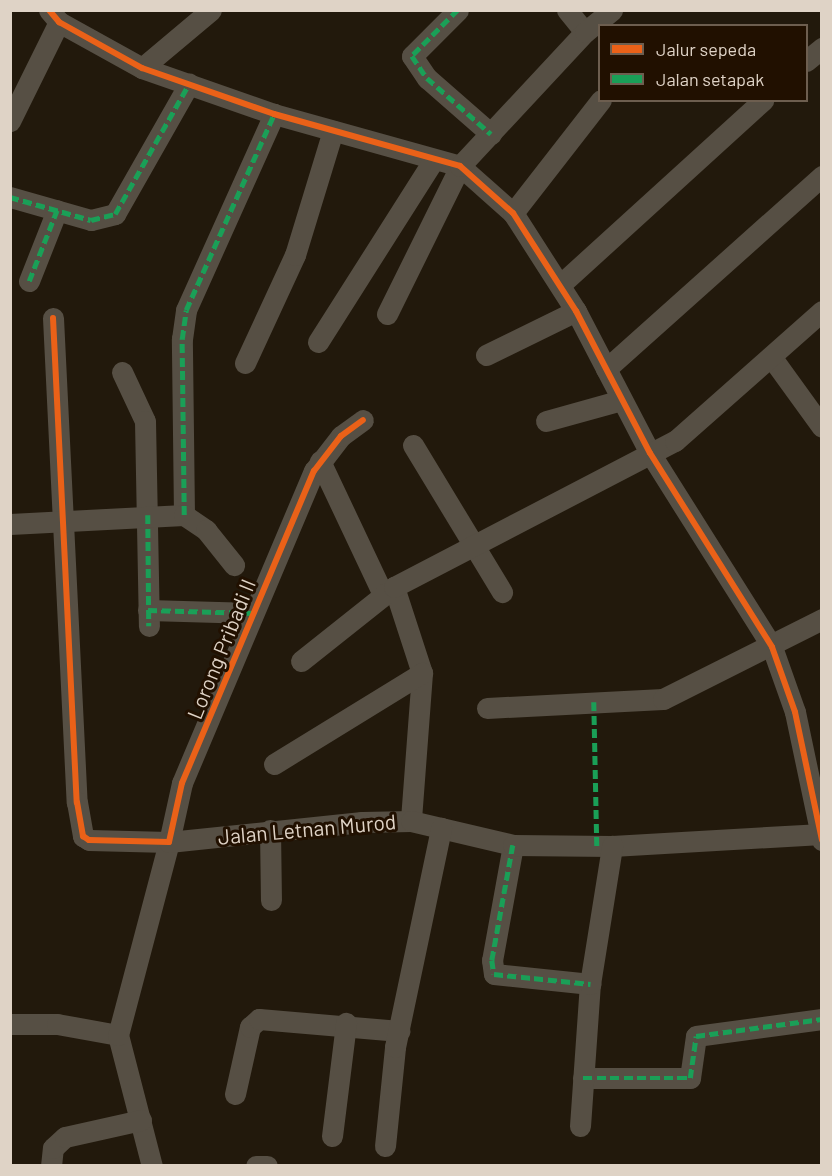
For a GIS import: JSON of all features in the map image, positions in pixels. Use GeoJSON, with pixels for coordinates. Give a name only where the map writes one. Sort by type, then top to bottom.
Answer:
{"type":"FeatureCollection","features":[{"type":"Feature","properties":{"kind":"street"},"geometry":{"type":"LineString","coordinates":[[458,10],[412,56],[427,78],[491,134]]}},
{"type":"Feature","properties":{"kind":"street"},"geometry":{"type":"LineString","coordinates":[[567,10],[585,32]]}},
{"type":"Feature","properties":{"kind":"street"},"geometry":{"type":"LineString","coordinates":[[387,314],[460,166],[585,32],[612,10]]}},
{"type":"Feature","properties":{"kind":"street"},"geometry":{"type":"LineString","coordinates":[[142,68],[198,14]]}},
{"type":"Feature","properties":{"kind":"street"},"geometry":{"type":"LineString","coordinates":[[10,122],[54,16],[142,68],[274,114],[433,161],[460,166],[513,213],[560,285],[576,311],[650,453],[772,647],[814,764],[821,836]]}},
{"type":"Feature","properties":{"kind":"street"},"geometry":{"type":"LineString","coordinates":[[808,60],[822,48]]}},
{"type":"Feature","properties":{"kind":"street"},"geometry":{"type":"LineString","coordinates":[[10,197],[91,220],[116,214],[189,84]]}},
{"type":"Feature","properties":{"kind":"street"},"geometry":{"type":"LineString","coordinates":[[513,213],[598,102]]}},
{"type":"Feature","properties":{"kind":"street"},"geometry":{"type":"LineString","coordinates":[[560,285],[761,102]]}},
{"type":"Feature","properties":{"kind":"street"},"geometry":{"type":"LineString","coordinates":[[184,515],[182,339],[186,310],[274,114]]}},
{"type":"Feature","properties":{"kind":"street"},"geometry":{"type":"LineString","coordinates":[[245,363],[295,255],[333,131]]}},
{"type":"Feature","properties":{"kind":"street"},"geometry":{"type":"LineString","coordinates":[[318,342],[433,161]]}},
{"type":"Feature","properties":{"kind":"street"},"geometry":{"type":"LineString","coordinates":[[606,369],[822,176]]}},
{"type":"Feature","properties":{"kind":"street"},"geometry":{"type":"LineString","coordinates":[[29,281],[57,210]]}},
{"type":"Feature","properties":{"kind":"street"},"geometry":{"type":"LineString","coordinates":[[486,355],[576,311]]}},
{"type":"Feature","properties":{"kind":"street"},"geometry":{"type":"LineString","coordinates":[[301,661],[388,590],[469,545],[675,441],[772,358],[822,311]]}},
{"type":"Feature","properties":{"kind":"street"},"geometry":{"type":"LineString","coordinates":[[53,318],[60,518]]}},
{"type":"Feature","properties":{"kind":"street"},"geometry":{"type":"LineString","coordinates":[[772,358],[822,427]]}},
{"type":"Feature","properties":{"kind":"street"},"geometry":{"type":"LineString","coordinates":[[122,372],[145,421],[148,618],[253,613]]}},
{"type":"Feature","properties":{"kind":"street"},"geometry":{"type":"LineString","coordinates":[[546,421],[621,400]]}},
{"type":"Feature","properties":{"kind":"street","name":"Lorong Pribadi II"},"geometry":{"type":"LineString","coordinates":[[169,842],[182,783],[233,672],[253,613],[320,461],[363,420]]}},
{"type":"Feature","properties":{"kind":"street"},"geometry":{"type":"LineString","coordinates":[[413,445],[469,545],[502,592]]}},
{"type":"Feature","properties":{"kind":"street"},"geometry":{"type":"LineString","coordinates":[[320,461],[388,590],[422,673],[411,821]]}},
{"type":"Feature","properties":{"kind":"street"},"geometry":{"type":"LineString","coordinates":[[10,524],[60,518],[184,515],[206,530],[234,565]]}},
{"type":"Feature","properties":{"kind":"street","name":"Jalan Letnan Murod"},"geometry":{"type":"LineString","coordinates":[[60,518],[83,836],[101,843],[169,842],[270,830],[411,821],[513,845],[612,846],[821,836]]}},
{"type":"Feature","properties":{"kind":"street"},"geometry":{"type":"LineString","coordinates":[[487,708],[663,699],[772,647],[822,620]]}},
{"type":"Feature","properties":{"kind":"street"},"geometry":{"type":"LineString","coordinates":[[274,764],[422,673]]}},
{"type":"Feature","properties":{"kind":"street"},"geometry":{"type":"LineString","coordinates":[[385,1146],[399,1031],[441,828]]}},
{"type":"Feature","properties":{"kind":"street"},"geometry":{"type":"LineString","coordinates":[[270,830],[272,900]]}},
{"type":"Feature","properties":{"kind":"street"},"geometry":{"type":"LineString","coordinates":[[152,1166],[118,1035],[169,842]]}},
{"type":"Feature","properties":{"kind":"street"},"geometry":{"type":"LineString","coordinates":[[513,845],[492,960],[494,974],[590,984]]}},
{"type":"Feature","properties":{"kind":"street"},"geometry":{"type":"LineString","coordinates":[[580,1126],[590,984],[612,846]]}},
{"type":"Feature","properties":{"kind":"street"},"geometry":{"type":"LineString","coordinates":[[235,1095],[253,1022],[270,1017],[346,1023],[399,1031]]}},
{"type":"Feature","properties":{"kind":"street"},"geometry":{"type":"LineString","coordinates":[[583,1078],[690,1078],[696,1036],[822,1019]]}},
{"type":"Feature","properties":{"kind":"street"},"geometry":{"type":"LineString","coordinates":[[332,1136],[346,1023]]}},
{"type":"Feature","properties":{"kind":"street"},"geometry":{"type":"LineString","coordinates":[[10,1024],[57,1024],[118,1035]]}},
{"type":"Feature","properties":{"kind":"street"},"geometry":{"type":"LineString","coordinates":[[51,1166],[53,1148],[65,1137],[141,1120]]}},
{"type":"Feature","properties":{"kind":"street"},"geometry":{"type":"LineString","coordinates":[[256,1166],[267,1166]]}},
{"type":"Feature","properties":{"kind":"marked path"},"geometry":{"type":"LineString","coordinates":[[458,10],[412,56],[427,78],[491,134]]}},
{"type":"Feature","properties":{"kind":"marked path"},"geometry":{"type":"LineString","coordinates":[[10,197],[91,220],[115,214],[189,84]]}},
{"type":"Feature","properties":{"kind":"marked path"},"geometry":{"type":"LineString","coordinates":[[184,515],[182,339],[186,310],[274,114]]}},
{"type":"Feature","properties":{"kind":"marked path"},"geometry":{"type":"LineString","coordinates":[[29,281],[57,210]]}},
{"type":"Feature","properties":{"kind":"marked path"},"geometry":{"type":"LineString","coordinates":[[148,515],[149,626]]}},
{"type":"Feature","properties":{"kind":"marked path"},"geometry":{"type":"LineString","coordinates":[[148,610],[253,613]]}},
{"type":"Feature","properties":{"kind":"marked path"},"geometry":{"type":"LineString","coordinates":[[594,702],[597,846]]}},
{"type":"Feature","properties":{"kind":"marked path"},"geometry":{"type":"LineString","coordinates":[[513,845],[492,960],[494,974],[590,984]]}},
{"type":"Feature","properties":{"kind":"marked path"},"geometry":{"type":"LineString","coordinates":[[583,1078],[690,1078],[696,1036],[822,1019]]}},
{"type":"Feature","properties":{"kind":"marked path"},"geometry":{"type":"LineString","coordinates":[[256,1166],[267,1166]]}},
{"type":"Feature","properties":{"kind":"cycle path"},"geometry":{"type":"LineString","coordinates":[[49,10],[59,22],[142,68],[274,114],[460,166],[513,213],[576,311],[650,453],[772,647],[795,712],[822,840]]}},
{"type":"Feature","properties":{"kind":"cycle path"},"geometry":{"type":"LineString","coordinates":[[53,318],[77,802],[83,836],[89,840],[169,842],[182,783],[314,471],[341,436],[363,420]]}}]}
